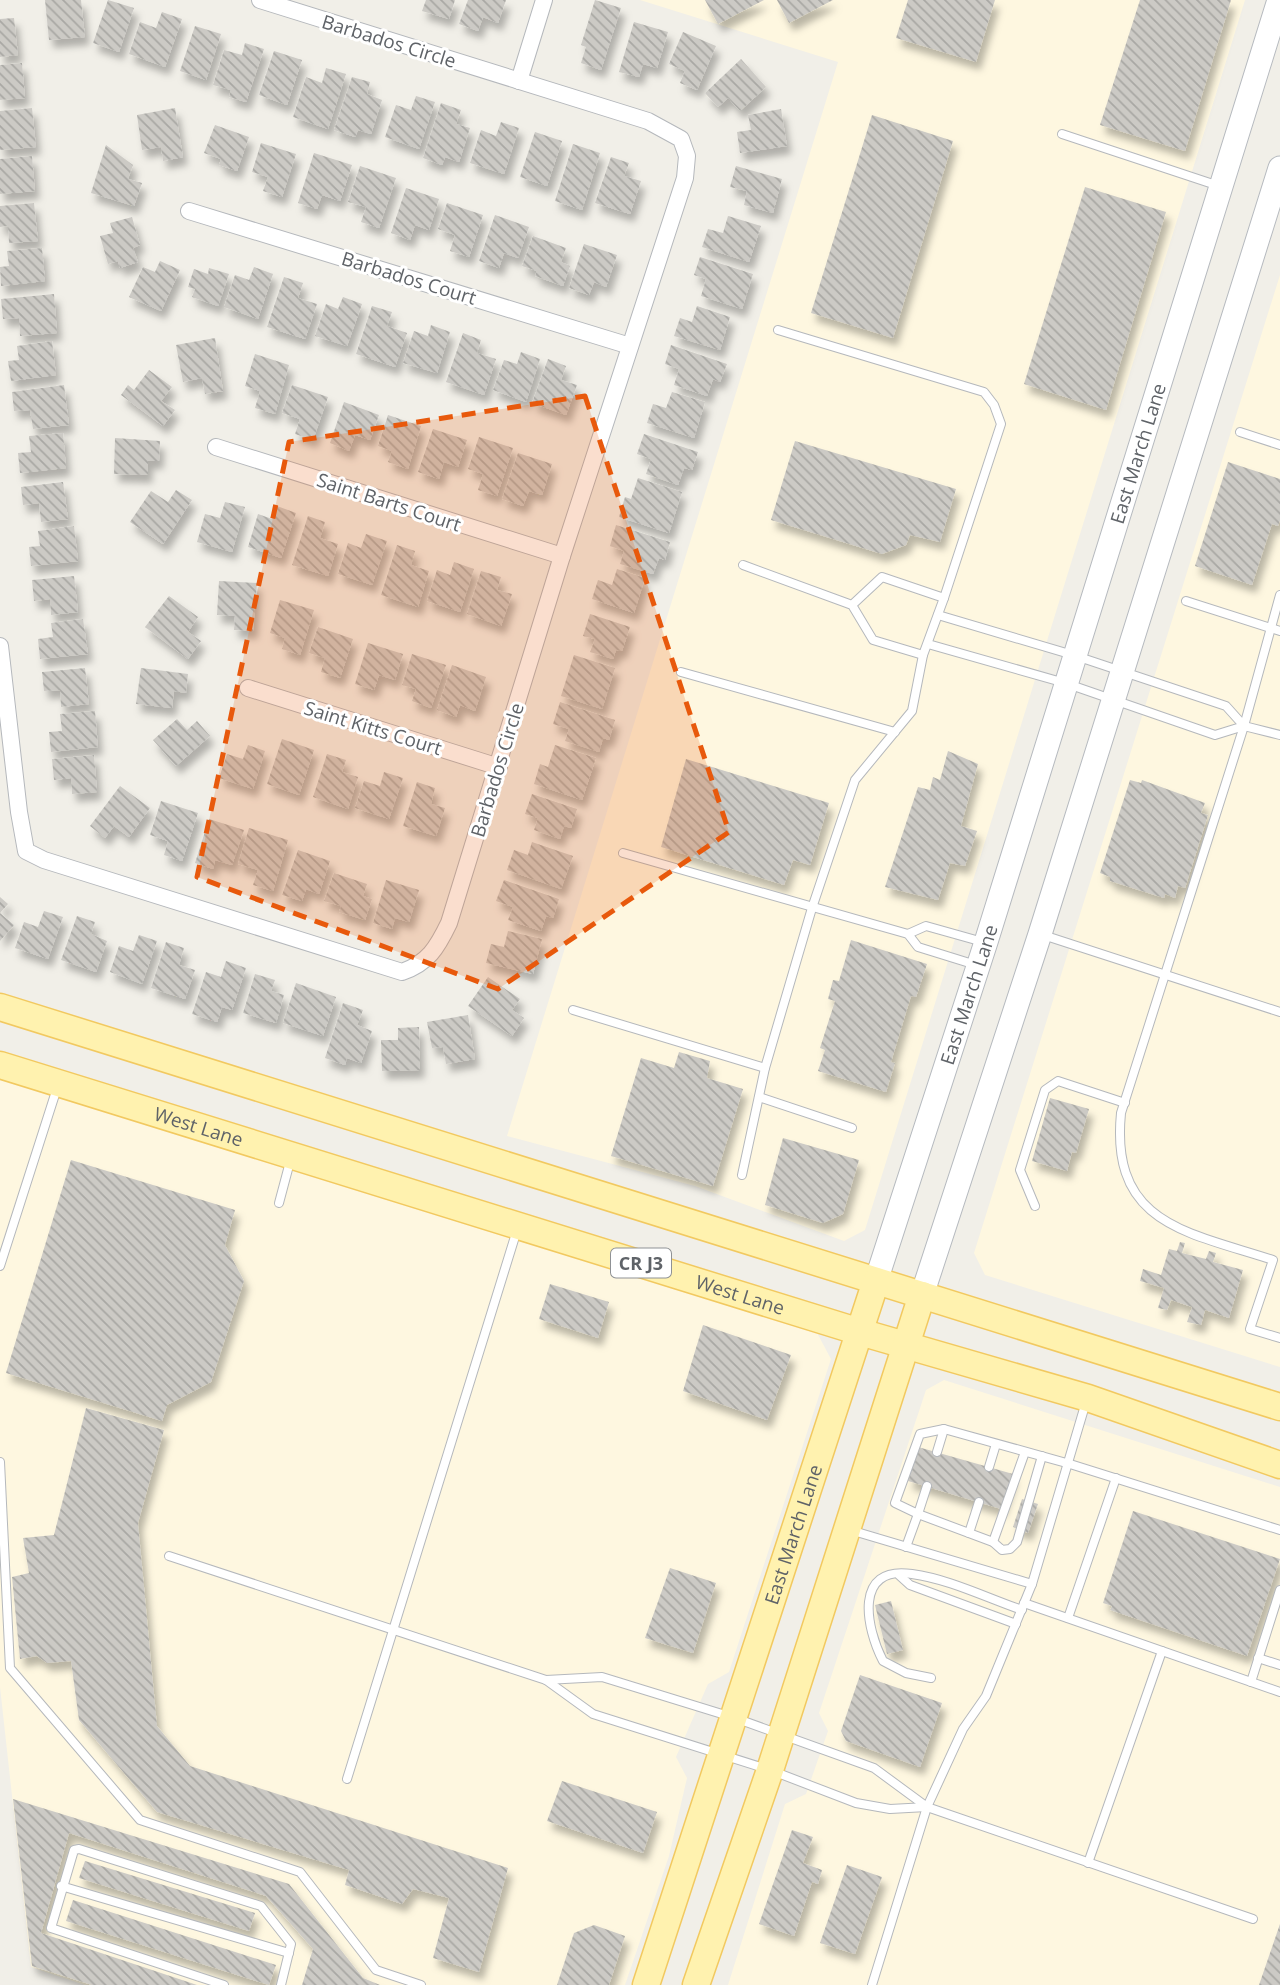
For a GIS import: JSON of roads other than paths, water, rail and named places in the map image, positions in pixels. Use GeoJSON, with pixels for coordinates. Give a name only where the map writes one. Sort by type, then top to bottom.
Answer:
{"type":"FeatureCollection","features":[{"type":"Feature","properties":{"kind":"main road","name":"East March Lane"},"geometry":{"type":"LineString","coordinates":[[646,1985],[979,966],[1073,655],[1279,0]]}},
{"type":"Feature","properties":{"kind":"main road"},"geometry":{"type":"LineString","coordinates":[[696,1985],[781,1734],[1040,934],[1280,169]]}},
{"type":"Feature","properties":{"kind":"main road"},"geometry":{"type":"LineString","coordinates":[[0,1007],[1280,1407]]}},
{"type":"Feature","properties":{"kind":"main road","name":"West Lane"},"geometry":{"type":"LineString","coordinates":[[0,1065],[859,1332],[1088,1398],[1280,1465]]}},
{"type":"Feature","properties":{"kind":"street","name":"Barbados Circle"},"geometry":{"type":"LineString","coordinates":[[0,646],[26,851],[44,860],[380,967],[402,972],[419,966],[437,950],[449,923],[499,767],[562,556],[684,178],[687,156],[681,139],[648,121],[260,0]]}},
{"type":"Feature","properties":{"kind":"street"},"geometry":{"type":"LineString","coordinates":[[519,81],[544,0]]}},
{"type":"Feature","properties":{"kind":"street","name":"Barbados Court"},"geometry":{"type":"LineString","coordinates":[[189,211],[630,346]]}},
{"type":"Feature","properties":{"kind":"street","name":"Saint Barts Court"},"geometry":{"type":"LineString","coordinates":[[216,447],[562,556]]}},
{"type":"Feature","properties":{"kind":"street","name":"Saint Kitts Court"},"geometry":{"type":"LineString","coordinates":[[248,688],[499,767]]}},
{"type":"Feature","properties":{"kind":"lane"},"geometry":{"type":"LineString","coordinates":[[1062,134],[1221,186]]}},
{"type":"Feature","properties":{"kind":"lane"},"geometry":{"type":"LineString","coordinates":[[742,1175],[765,1068],[811,908],[855,780],[912,711],[923,655],[1000,424],[994,405],[984,392],[778,330]]}},
{"type":"Feature","properties":{"kind":"lane"},"geometry":{"type":"LineString","coordinates":[[1240,432],[1280,445]]}},
{"type":"Feature","properties":{"kind":"lane"},"geometry":{"type":"LineString","coordinates":[[743,565],[852,605],[873,640],[923,655]]}},
{"type":"Feature","properties":{"kind":"lane"},"geometry":{"type":"LineString","coordinates":[[852,605],[882,577],[944,598]]}},
{"type":"Feature","properties":{"kind":"lane"},"geometry":{"type":"LineString","coordinates":[[1280,595],[1244,726],[1125,1103],[1119,1139],[1124,1165],[1141,1205],[1176,1230],[1276,1258],[1250,1329],[1280,1338]]}},
{"type":"Feature","properties":{"kind":"lane"},"geometry":{"type":"LineString","coordinates":[[1186,601],[1280,631]]}},
{"type":"Feature","properties":{"kind":"lane"},"geometry":{"type":"LineString","coordinates":[[938,615],[1073,655],[1226,706],[1244,726]]}},
{"type":"Feature","properties":{"kind":"lane"},"geometry":{"type":"LineString","coordinates":[[928,643],[1065,683],[1214,735],[1244,726],[1280,735]]}},
{"type":"Feature","properties":{"kind":"lane"},"geometry":{"type":"LineString","coordinates":[[681,672],[895,732]]}},
{"type":"Feature","properties":{"kind":"lane"},"geometry":{"type":"LineString","coordinates":[[623,853],[908,934],[918,947],[979,966]]}},
{"type":"Feature","properties":{"kind":"lane"},"geometry":{"type":"LineString","coordinates":[[908,934],[926,926],[986,942]]}},
{"type":"Feature","properties":{"kind":"lane"},"geometry":{"type":"LineString","coordinates":[[1040,934],[1280,1012]]}},
{"type":"Feature","properties":{"kind":"lane"},"geometry":{"type":"LineString","coordinates":[[573,1010],[765,1068]]}},
{"type":"Feature","properties":{"kind":"lane"},"geometry":{"type":"LineString","coordinates":[[1035,1206],[1020,1170],[1045,1090],[1058,1081],[1125,1103]]}},
{"type":"Feature","properties":{"kind":"lane"},"geometry":{"type":"LineString","coordinates":[[0,1263],[58,1083]]}},
{"type":"Feature","properties":{"kind":"lane"},"geometry":{"type":"LineString","coordinates":[[758,1097],[852,1128]]}},
{"type":"Feature","properties":{"kind":"lane"},"geometry":{"type":"LineString","coordinates":[[279,1203],[291,1157]]}},
{"type":"Feature","properties":{"kind":"lane"},"geometry":{"type":"LineString","coordinates":[[347,1779],[519,1225]]}},
{"type":"Feature","properties":{"kind":"lane"},"geometry":{"type":"LineString","coordinates":[[872,1985],[927,1807],[963,1729],[986,1696],[1032,1584],[1088,1398]]}},
{"type":"Feature","properties":{"kind":"lane"},"geometry":{"type":"LineString","coordinates":[[1042,1456],[1017,1542],[1010,1549],[1002,1550],[993,1542],[895,1503],[920,1434],[944,1429],[1024,1452],[1042,1456],[1070,1464],[1280,1530]]}},
{"type":"Feature","properties":{"kind":"lane"},"geometry":{"type":"LineString","coordinates":[[937,1452],[944,1429]]}},
{"type":"Feature","properties":{"kind":"lane"},"geometry":{"type":"LineString","coordinates":[[989,1467],[996,1444]]}},
{"type":"Feature","properties":{"kind":"lane"},"geometry":{"type":"LineString","coordinates":[[993,1542],[1024,1452]]}},
{"type":"Feature","properties":{"kind":"lane"},"geometry":{"type":"LineString","coordinates":[[0,1462],[10,1668],[140,1820],[300,1872],[376,1970],[421,1985]]}},
{"type":"Feature","properties":{"kind":"lane"},"geometry":{"type":"LineString","coordinates":[[1068,1618],[1116,1478]]}},
{"type":"Feature","properties":{"kind":"lane"},"geometry":{"type":"LineString","coordinates":[[906,1547],[927,1486]]}},
{"type":"Feature","properties":{"kind":"lane"},"geometry":{"type":"LineString","coordinates":[[970,1533],[979,1502]]}},
{"type":"Feature","properties":{"kind":"lane"},"geometry":{"type":"LineString","coordinates":[[847,1530],[1032,1584]]}},
{"type":"Feature","properties":{"kind":"lane"},"geometry":{"type":"LineString","coordinates":[[169,1556],[393,1627],[546,1680],[593,1714],[769,1770],[856,1803],[890,1809],[927,1807]]}},
{"type":"Feature","properties":{"kind":"lane"},"geometry":{"type":"LineString","coordinates":[[930,1678],[889,1666],[878,1651],[867,1598],[877,1583],[899,1575],[911,1574],[930,1579],[1068,1618],[1280,1692]]}},
{"type":"Feature","properties":{"kind":"lane"},"geometry":{"type":"LineString","coordinates":[[899,1575],[911,1585],[1016,1624]]}},
{"type":"Feature","properties":{"kind":"lane"},"geometry":{"type":"LineString","coordinates":[[1251,1682],[1280,1590]]}},
{"type":"Feature","properties":{"kind":"lane"},"geometry":{"type":"LineString","coordinates":[[1088,1863],[1162,1651]]}},
{"type":"Feature","properties":{"kind":"lane"},"geometry":{"type":"LineString","coordinates":[[1258,1658],[1280,1665]]}},
{"type":"Feature","properties":{"kind":"lane"},"geometry":{"type":"LineString","coordinates":[[546,1680],[602,1677],[735,1717],[874,1768],[902,1785],[927,1807],[1253,1919]]}},
{"type":"Feature","properties":{"kind":"lane"},"geometry":{"type":"LineString","coordinates":[[224,1985],[53,1930],[50,1926],[71,1853],[79,1849],[261,1906],[291,1944],[281,1985]]}},
{"type":"Feature","properties":{"kind":"lane"},"geometry":{"type":"LineString","coordinates":[[61,1886],[289,1953]]}}]}
